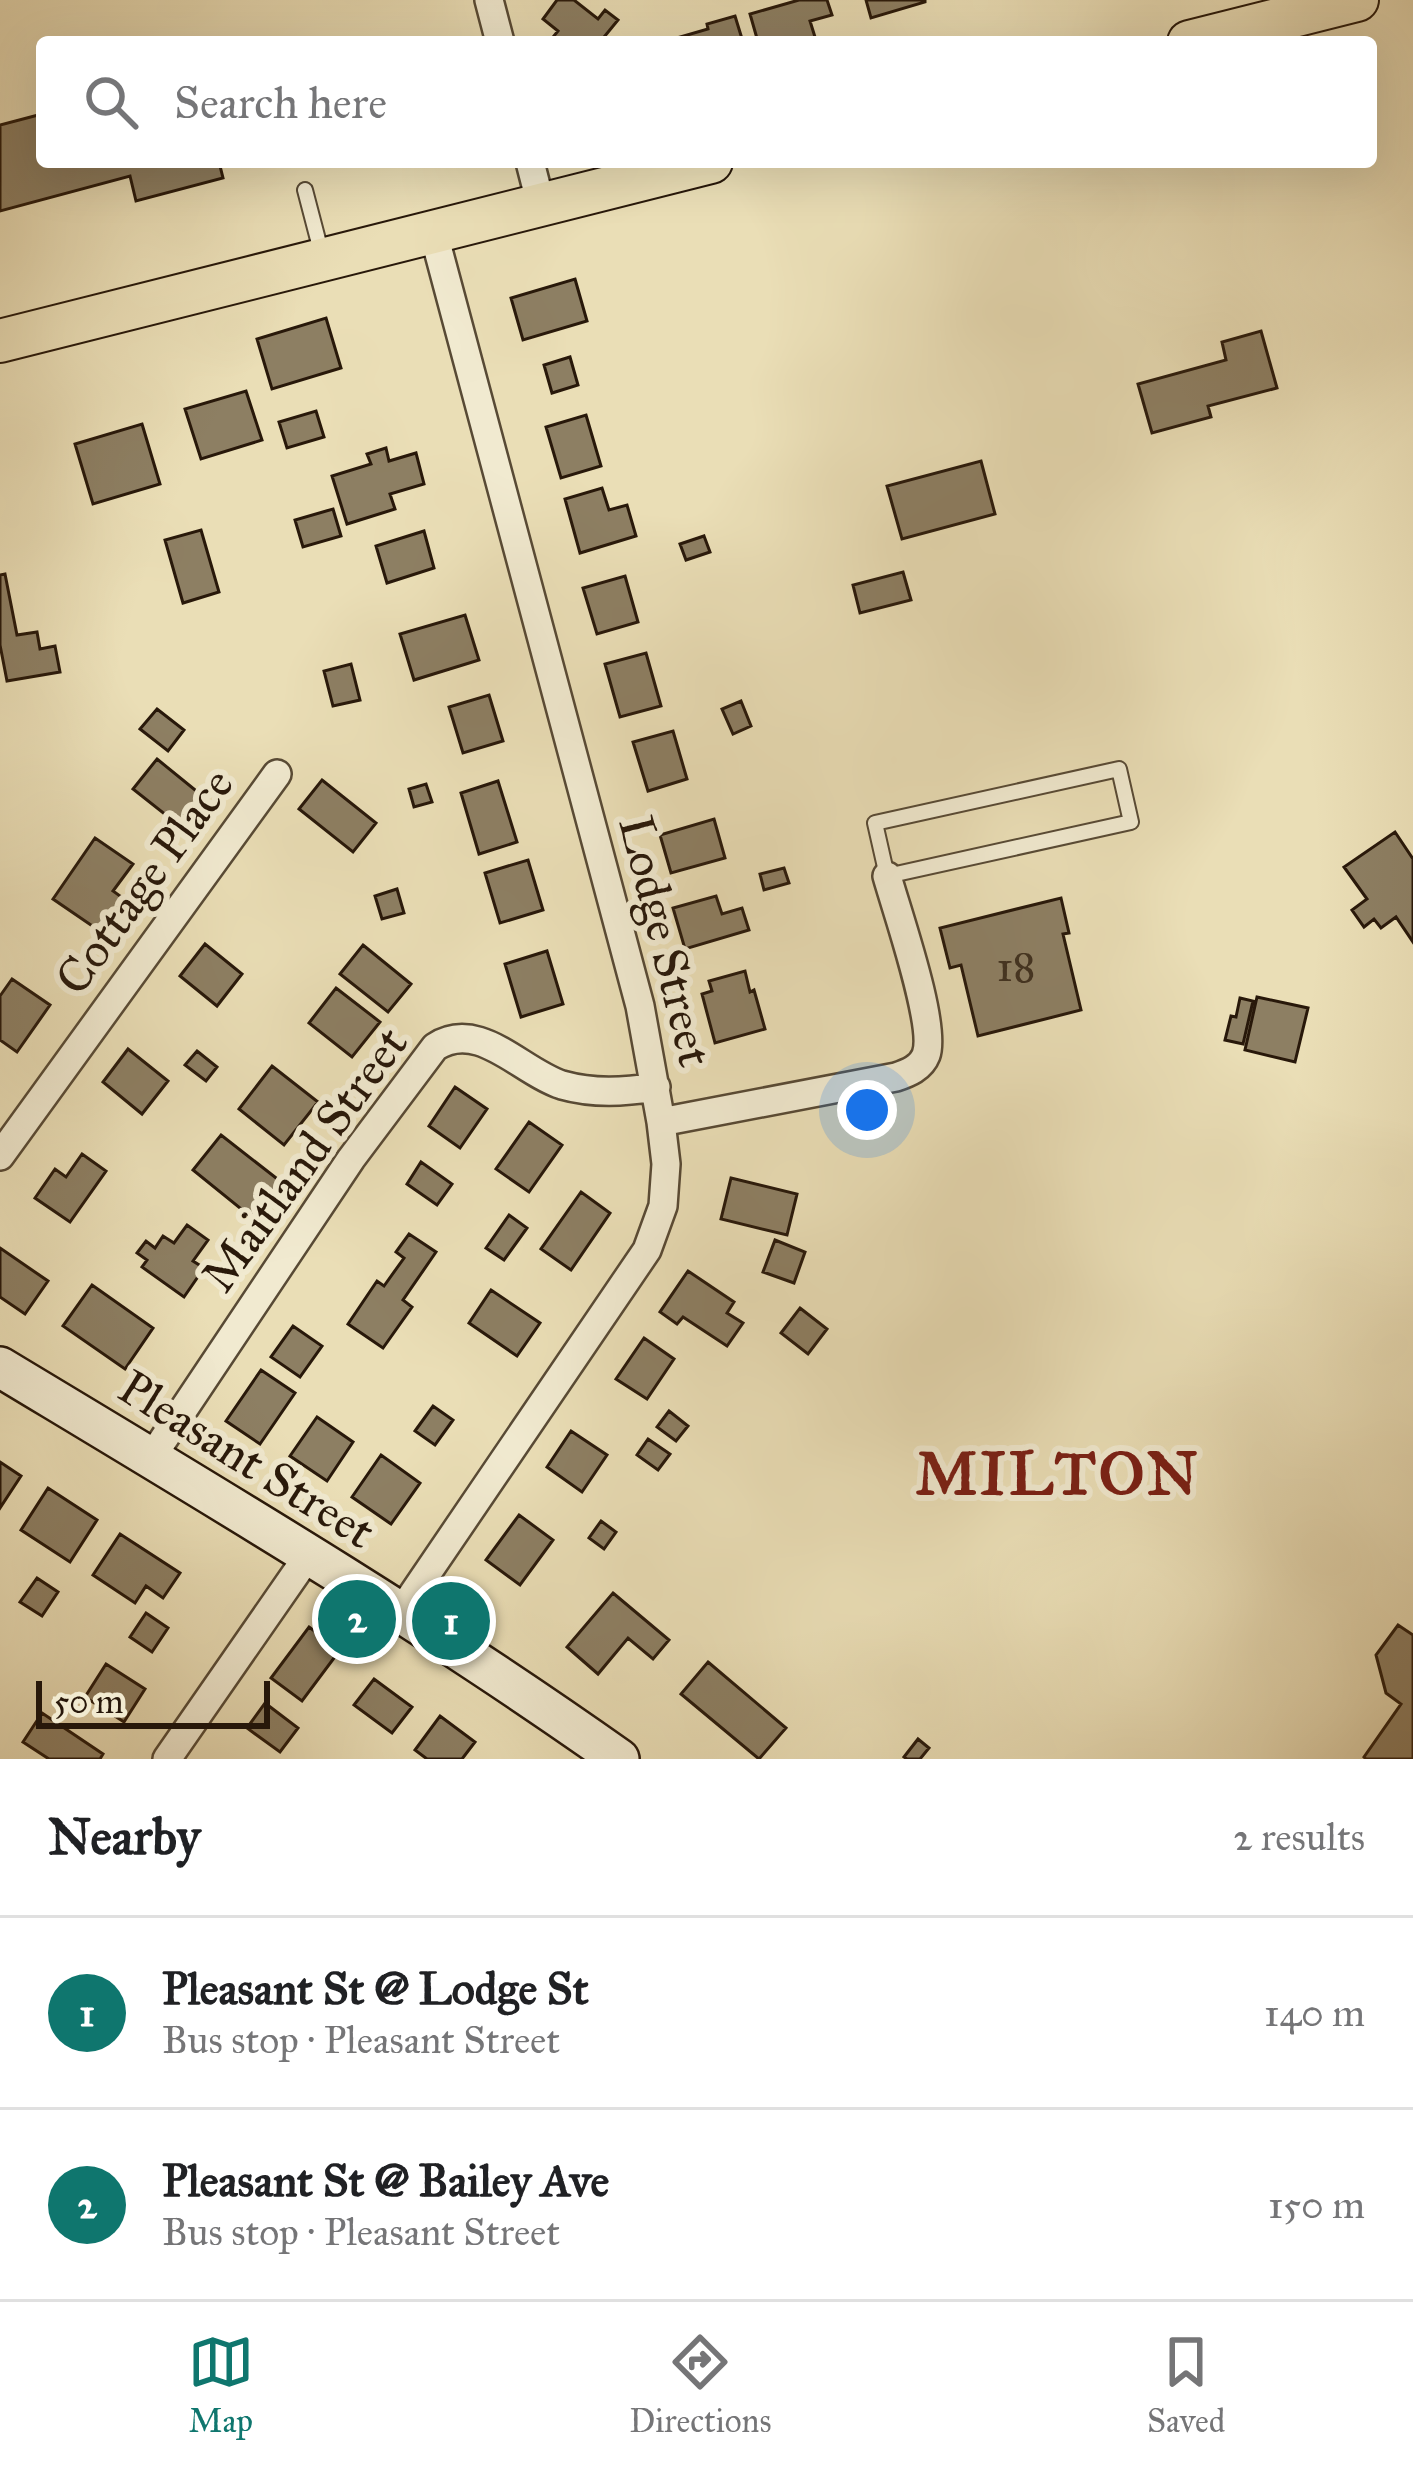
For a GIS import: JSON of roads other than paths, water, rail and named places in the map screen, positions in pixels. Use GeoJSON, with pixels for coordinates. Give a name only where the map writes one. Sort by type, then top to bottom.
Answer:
{"type":"FeatureCollection","features":[{"type":"Feature","properties":{"kind":"main road"},"geometry":{"type":"LineString","coordinates":[[1213,36],[1357,0]]}},
{"type":"Feature","properties":{"kind":"main road"},"geometry":{"type":"LineString","coordinates":[[0,341],[687,168]]}},
{"type":"Feature","properties":{"kind":"street"},"geometry":{"type":"LineString","coordinates":[[489,0],[498,36]]}},
{"type":"Feature","properties":{"kind":"street"},"geometry":{"type":"LineString","coordinates":[[532,168],[541,205]]}},
{"type":"Feature","properties":{"kind":"street","name":"Lodge Street"},"geometry":{"type":"LineString","coordinates":[[400,1613],[646,1250],[666,1187],[662,1122],[632,972],[433,231]]}},
{"type":"Feature","properties":{"kind":"street","name":"Cottage Place"},"geometry":{"type":"LineString","coordinates":[[0,1156],[277,774]]}},
{"type":"Feature","properties":{"kind":"street"},"geometry":{"type":"LineString","coordinates":[[662,1122],[896,1077],[917,1068],[927,1051],[927,1024],[887,876]]}},
{"type":"Feature","properties":{"kind":"street","name":"Maitland Street"},"geometry":{"type":"LineString","coordinates":[[151,1458],[351,1159],[435,1047],[464,1036],[488,1044],[538,1075],[574,1088],[612,1092],[656,1087]]}},
{"type":"Feature","properties":{"kind":"street","name":"Pleasant Street"},"geometry":{"type":"LineString","coordinates":[[0,1367],[400,1613],[620,1759]]}},
{"type":"Feature","properties":{"kind":"street"},"geometry":{"type":"LineString","coordinates":[[167,1759],[308,1556]]}},
{"type":"Feature","properties":{"kind":"lane"},"geometry":{"type":"LineString","coordinates":[[305,190],[323,260]]}},
{"type":"Feature","properties":{"kind":"lane"},"geometry":{"type":"LineString","coordinates":[[1119,769],[1131,822],[887,876],[875,824],[1119,769]]}},
{"type":"Feature","properties":{"kind":"place","name":"Pleasant St @ Bailey Ave"},"geometry":{"type":"Point","coordinates":[357,1619]}},
{"type":"Feature","properties":{"kind":"place","name":"Pleasant St @ Lodge St"},"geometry":{"type":"Point","coordinates":[451,1621]}},
{"type":"Feature","properties":{"kind":"district","name":"MILTON"},"geometry":{"type":"Point","coordinates":[1058,1473]}}]}
